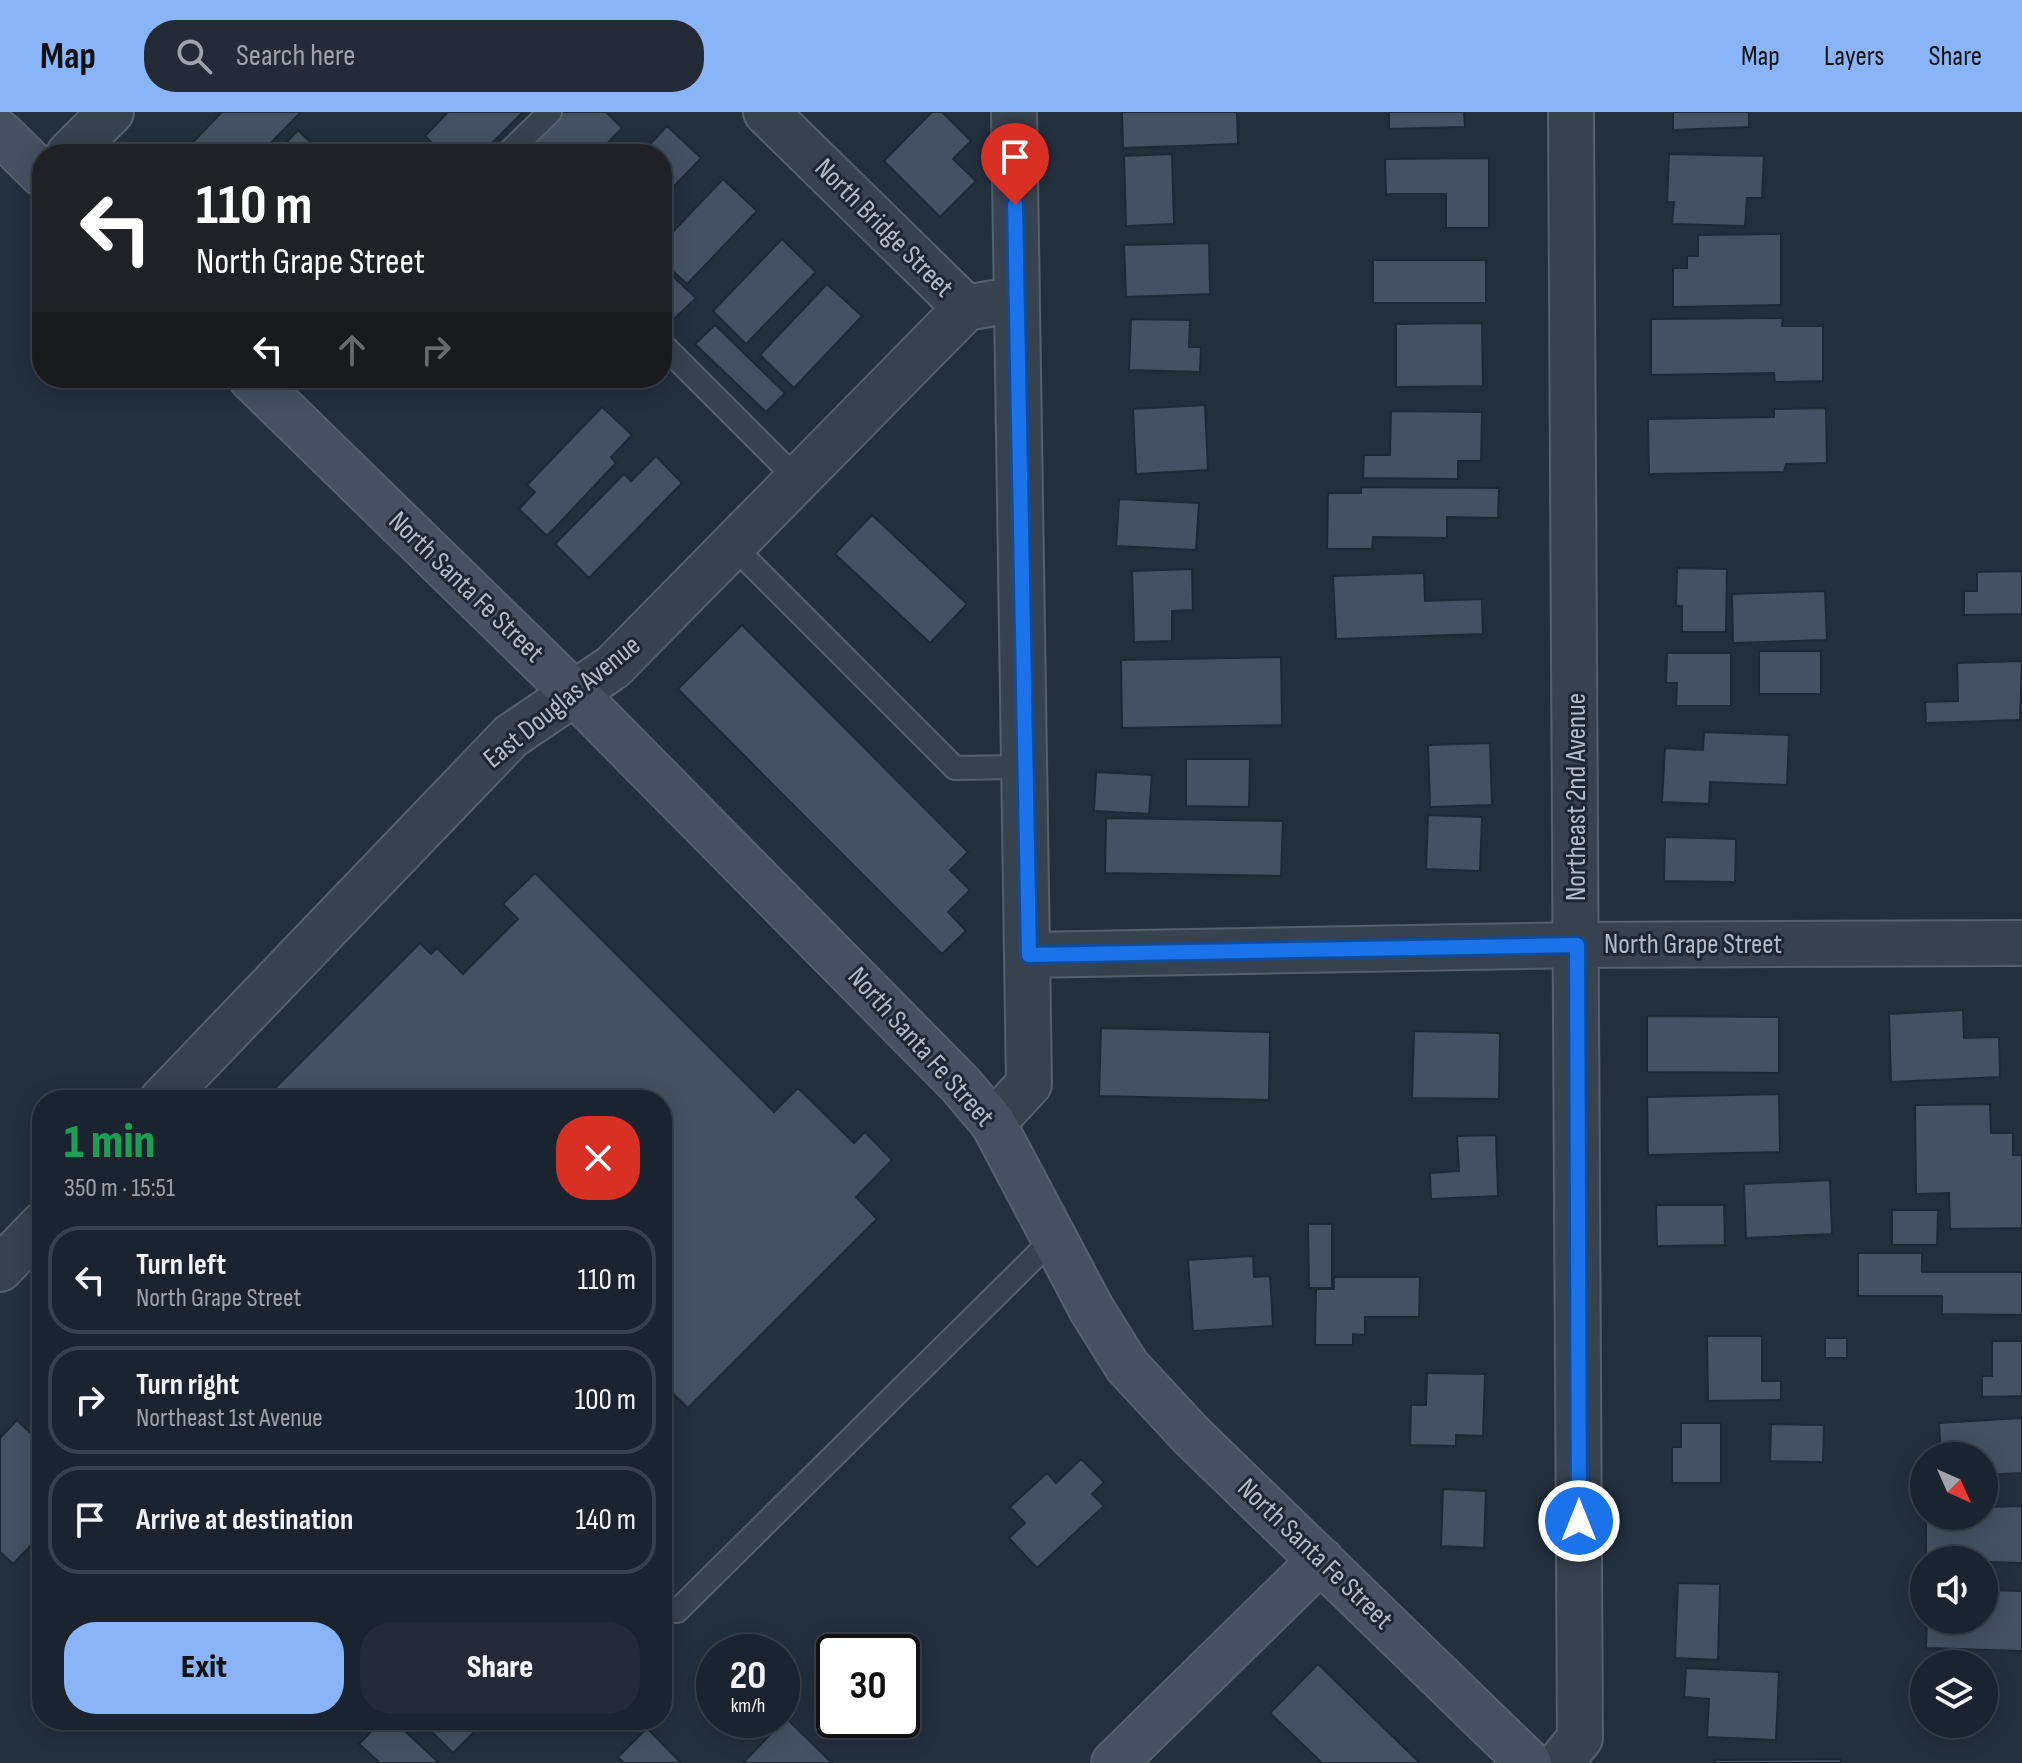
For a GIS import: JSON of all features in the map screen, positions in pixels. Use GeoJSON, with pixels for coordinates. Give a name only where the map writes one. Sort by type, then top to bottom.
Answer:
{"type":"FeatureCollection","features":[{"type":"Feature","properties":{"kind":"street"},"geometry":{"type":"LineString","coordinates":[[79,144],[111,112]]}},
{"type":"Feature","properties":{"kind":"street","name":"North Bridge Street"},"geometry":{"type":"LineString","coordinates":[[766,112],[966,308],[1016,298]]}},
{"type":"Feature","properties":{"kind":"street"},"geometry":{"type":"LineString","coordinates":[[993,1123],[1029,1084],[1014,112]]}},
{"type":"Feature","properties":{"kind":"street","name":"Northeast 2nd Avenue"},"geometry":{"type":"LineString","coordinates":[[1560,1763],[1580,1738],[1571,112]]}},
{"type":"Feature","properties":{"kind":"street"},"geometry":{"type":"LineString","coordinates":[[0,133],[32,164]]}},
{"type":"Feature","properties":{"kind":"street","name":"East Douglas Avenue"},"geometry":{"type":"LineString","coordinates":[[172,1090],[511,736],[613,667],[966,308]]}},
{"type":"Feature","properties":{"kind":"street","name":"North Santa Fe Street"},"geometry":{"type":"LineString","coordinates":[[261,388],[574,693],[908,1027],[993,1123],[1092,1310],[1127,1366],[1191,1435],[1529,1763]]}},
{"type":"Feature","properties":{"kind":"street","name":"North Grape Street"},"geometry":{"type":"LineString","coordinates":[[1029,955],[1577,945],[2022,943]]}},
{"type":"Feature","properties":{"kind":"street"},"geometry":{"type":"LineString","coordinates":[[0,1269],[32,1235]]}},
{"type":"Feature","properties":{"kind":"street"},"geometry":{"type":"LineString","coordinates":[[1114,1763],[1321,1560]]}},
{"type":"Feature","properties":{"kind":"lane"},"geometry":{"type":"LineString","coordinates":[[517,144],[550,112]]}},
{"type":"Feature","properties":{"kind":"lane"},"geometry":{"type":"LineString","coordinates":[[672,354],[798,480]]}},
{"type":"Feature","properties":{"kind":"lane"},"geometry":{"type":"LineString","coordinates":[[733,546],[955,768],[1024,767]]}},
{"type":"Feature","properties":{"kind":"lane"},"geometry":{"type":"LineString","coordinates":[[677,1611],[1055,1237]]}},
{"type":"Feature","properties":{"kind":"building"},"geometry":{"type":"Polygon","coordinates":[[[222,112],[301,112],[270,144],[192,143],[222,112]]]}},
{"type":"Feature","properties":{"kind":"building"},"geometry":{"type":"Polygon","coordinates":[[[448,112],[523,112],[491,144],[433,144],[425,136],[448,112]]]}},
{"type":"Feature","properties":{"kind":"building"},"geometry":{"type":"Polygon","coordinates":[[[562,112],[606,112],[622,128],[607,144],[531,144],[562,112]]]}},
{"type":"Feature","properties":{"kind":"building"},"geometry":{"type":"Polygon","coordinates":[[[932,112],[942,112],[971,141],[953,159],[976,181],[940,217],[884,161],[932,112]]]}},
{"type":"Feature","properties":{"kind":"building"},"geometry":{"type":"Polygon","coordinates":[[[1122,112],[1237,112],[1238,144],[1123,148],[1122,112]]]}},
{"type":"Feature","properties":{"kind":"building"},"geometry":{"type":"Polygon","coordinates":[[[1389,112],[1464,112],[1465,127],[1389,129],[1389,112]]]}},
{"type":"Feature","properties":{"kind":"building"},"geometry":{"type":"Polygon","coordinates":[[[1673,112],[1749,112],[1749,127],[1673,130],[1673,112]]]}},
{"type":"Feature","properties":{"kind":"building"},"geometry":{"type":"Polygon","coordinates":[[[667,126],[701,158],[672,188],[672,144],[650,144],[667,126]]]}},
{"type":"Feature","properties":{"kind":"building"},"geometry":{"type":"Polygon","coordinates":[[[298,130],[313,144],[285,144],[298,130]]]}},
{"type":"Feature","properties":{"kind":"building"},"geometry":{"type":"Polygon","coordinates":[[[1172,154],[1174,224],[1126,226],[1124,156],[1172,154]]]}},
{"type":"Feature","properties":{"kind":"building"},"geometry":{"type":"Polygon","coordinates":[[[1669,154],[1764,156],[1762,198],[1747,198],[1745,226],[1672,224],[1674,202],[1667,202],[1669,154]]]}},
{"type":"Feature","properties":{"kind":"building"},"geometry":{"type":"Polygon","coordinates":[[[1489,158],[1489,228],[1446,228],[1446,194],[1386,194],[1385,159],[1489,158]]]}},
{"type":"Feature","properties":{"kind":"building"},"geometry":{"type":"Polygon","coordinates":[[[723,179],[757,211],[687,284],[672,270],[672,233],[723,179]]]}},
{"type":"Feature","properties":{"kind":"building"},"geometry":{"type":"Polygon","coordinates":[[[1781,234],[1781,305],[1673,307],[1673,268],[1687,268],[1687,256],[1698,256],[1698,235],[1781,234]]]}},
{"type":"Feature","properties":{"kind":"building"},"geometry":{"type":"Polygon","coordinates":[[[782,239],[816,272],[746,344],[713,311],[782,239]]]}},
{"type":"Feature","properties":{"kind":"building"},"geometry":{"type":"Polygon","coordinates":[[[1209,243],[1210,294],[1126,297],[1124,245],[1209,243]]]}},
{"type":"Feature","properties":{"kind":"building"},"geometry":{"type":"Polygon","coordinates":[[[1373,260],[1486,260],[1486,303],[1373,303],[1373,260]]]}},
{"type":"Feature","properties":{"kind":"building"},"geometry":{"type":"Polygon","coordinates":[[[672,275],[696,298],[672,321],[672,275]]]}},
{"type":"Feature","properties":{"kind":"building"},"geometry":{"type":"Polygon","coordinates":[[[827,284],[862,316],[794,388],[760,355],[827,284]]]}},
{"type":"Feature","properties":{"kind":"building"},"geometry":{"type":"Polygon","coordinates":[[[1783,318],[1782,326],[1823,326],[1823,381],[1775,382],[1774,373],[1651,375],[1651,319],[1783,318]]]}},
{"type":"Feature","properties":{"kind":"building"},"geometry":{"type":"Polygon","coordinates":[[[1131,319],[1190,320],[1189,347],[1201,347],[1200,372],[1129,370],[1131,319]]]}},
{"type":"Feature","properties":{"kind":"building"},"geometry":{"type":"Polygon","coordinates":[[[1482,323],[1483,386],[1396,387],[1396,324],[1482,323]]]}},
{"type":"Feature","properties":{"kind":"building"},"geometry":{"type":"Polygon","coordinates":[[[715,325],[785,393],[766,412],[695,344],[715,325]]]}},
{"type":"Feature","properties":{"kind":"building"},"geometry":{"type":"Polygon","coordinates":[[[1205,405],[1208,470],[1136,474],[1133,409],[1205,405]]]}},
{"type":"Feature","properties":{"kind":"building"},"geometry":{"type":"Polygon","coordinates":[[[602,407],[632,435],[611,457],[616,463],[547,536],[519,509],[535,492],[527,485],[602,407]]]}},
{"type":"Feature","properties":{"kind":"building"},"geometry":{"type":"Polygon","coordinates":[[[1826,408],[1827,463],[1786,464],[1784,472],[1649,474],[1648,419],[1774,417],[1774,409],[1826,408]]]}},
{"type":"Feature","properties":{"kind":"building"},"geometry":{"type":"Polygon","coordinates":[[[1391,411],[1482,412],[1481,461],[1458,461],[1458,479],[1363,478],[1364,455],[1390,455],[1391,411]]]}},
{"type":"Feature","properties":{"kind":"building"},"geometry":{"type":"Polygon","coordinates":[[[656,456],[682,483],[589,578],[555,544],[624,474],[631,481],[656,456]]]}},
{"type":"Feature","properties":{"kind":"building"},"geometry":{"type":"Polygon","coordinates":[[[1361,487],[1499,488],[1498,518],[1447,517],[1447,538],[1373,537],[1372,549],[1327,549],[1328,493],[1361,493],[1361,487]]]}},
{"type":"Feature","properties":{"kind":"building"},"geometry":{"type":"Polygon","coordinates":[[[1119,499],[1199,503],[1196,550],[1116,546],[1119,499]]]}},
{"type":"Feature","properties":{"kind":"building"},"geometry":{"type":"Polygon","coordinates":[[[872,515],[967,604],[930,643],[835,554],[872,515]]]}},
{"type":"Feature","properties":{"kind":"building"},"geometry":{"type":"Polygon","coordinates":[[[1677,568],[1727,569],[1726,632],[1682,632],[1682,606],[1676,606],[1677,568]]]}},
{"type":"Feature","properties":{"kind":"building"},"geometry":{"type":"Polygon","coordinates":[[[1192,569],[1193,610],[1172,611],[1172,641],[1134,642],[1132,571],[1192,569]]]}},
{"type":"Feature","properties":{"kind":"building"},"geometry":{"type":"Polygon","coordinates":[[[2022,571],[2022,614],[1964,615],[1964,591],[1977,591],[1977,572],[2022,571]]]}},
{"type":"Feature","properties":{"kind":"building"},"geometry":{"type":"Polygon","coordinates":[[[1424,573],[1425,601],[1482,599],[1483,634],[1336,639],[1333,576],[1424,573]]]}},
{"type":"Feature","properties":{"kind":"building"},"geometry":{"type":"Polygon","coordinates":[[[1825,591],[1827,640],[1733,643],[1732,594],[1825,591]]]}},
{"type":"Feature","properties":{"kind":"building"},"geometry":{"type":"Polygon","coordinates":[[[742,625],[968,852],[950,870],[970,890],[948,912],[966,931],[942,954],[678,689],[742,625]]]}},
{"type":"Feature","properties":{"kind":"building"},"geometry":{"type":"Polygon","coordinates":[[[1759,651],[1821,651],[1821,694],[1759,694],[1759,651]]]}},
{"type":"Feature","properties":{"kind":"building"},"geometry":{"type":"Polygon","coordinates":[[[1667,653],[1731,653],[1731,706],[1676,706],[1677,683],[1666,683],[1667,653]]]}},
{"type":"Feature","properties":{"kind":"building"},"geometry":{"type":"Polygon","coordinates":[[[1281,657],[1282,725],[1122,728],[1121,660],[1281,657]]]}},
{"type":"Feature","properties":{"kind":"building"},"geometry":{"type":"Polygon","coordinates":[[[2022,661],[2020,720],[1926,723],[1925,702],[1958,701],[1957,663],[2022,661]]]}},
{"type":"Feature","properties":{"kind":"building"},"geometry":{"type":"Polygon","coordinates":[[[1704,732],[1789,735],[1787,785],[1710,782],[1709,804],[1662,802],[1665,748],[1703,750],[1704,732]]]}},
{"type":"Feature","properties":{"kind":"building"},"geometry":{"type":"Polygon","coordinates":[[[1490,743],[1492,805],[1430,807],[1428,745],[1490,743]]]}},
{"type":"Feature","properties":{"kind":"building"},"geometry":{"type":"Polygon","coordinates":[[[1186,759],[1250,759],[1249,807],[1186,806],[1186,759]]]}},
{"type":"Feature","properties":{"kind":"building"},"geometry":{"type":"Polygon","coordinates":[[[1096,772],[1152,775],[1149,814],[1094,811],[1096,772]]]}},
{"type":"Feature","properties":{"kind":"building"},"geometry":{"type":"Polygon","coordinates":[[[1428,815],[1482,817],[1480,871],[1426,869],[1428,815]]]}},
{"type":"Feature","properties":{"kind":"building"},"geometry":{"type":"Polygon","coordinates":[[[1106,818],[1283,821],[1281,876],[1105,873],[1106,818]]]}},
{"type":"Feature","properties":{"kind":"building"},"geometry":{"type":"Polygon","coordinates":[[[1665,837],[1736,839],[1735,882],[1664,881],[1665,837]]]}},
{"type":"Feature","properties":{"kind":"building"},"geometry":{"type":"Polygon","coordinates":[[[535,873],[774,1112],[798,1088],[854,1143],[865,1132],[892,1160],[856,1197],[877,1219],[688,1408],[672,1393],[672,1090],[274,1089],[420,943],[431,954],[437,948],[463,974],[518,919],[503,904],[535,873]]]}},
{"type":"Feature","properties":{"kind":"building"},"geometry":{"type":"Polygon","coordinates":[[[1963,1010],[1964,1038],[1999,1037],[2000,1077],[1891,1082],[1889,1014],[1963,1010]]]}},
{"type":"Feature","properties":{"kind":"building"},"geometry":{"type":"Polygon","coordinates":[[[1647,1016],[1779,1017],[1779,1073],[1647,1072],[1647,1016]]]}},
{"type":"Feature","properties":{"kind":"building"},"geometry":{"type":"Polygon","coordinates":[[[1101,1028],[1270,1032],[1269,1100],[1099,1096],[1101,1028]]]}},
{"type":"Feature","properties":{"kind":"building"},"geometry":{"type":"Polygon","coordinates":[[[1414,1031],[1500,1033],[1499,1099],[1412,1098],[1414,1031]]]}},
{"type":"Feature","properties":{"kind":"building"},"geometry":{"type":"Polygon","coordinates":[[[1779,1094],[1780,1152],[1648,1155],[1647,1097],[1779,1094]]]}},
{"type":"Feature","properties":{"kind":"building"},"geometry":{"type":"Polygon","coordinates":[[[1990,1104],[1991,1133],[2013,1133],[2013,1155],[2022,1155],[2022,1228],[1950,1229],[1949,1193],[1916,1194],[1915,1105],[1990,1104]]]}},
{"type":"Feature","properties":{"kind":"building"},"geometry":{"type":"Polygon","coordinates":[[[1496,1135],[1498,1196],[1431,1199],[1430,1173],[1459,1171],[1457,1136],[1496,1135]]]}},
{"type":"Feature","properties":{"kind":"building"},"geometry":{"type":"Polygon","coordinates":[[[1830,1180],[1832,1234],[1746,1238],[1744,1184],[1830,1180]]]}},
{"type":"Feature","properties":{"kind":"building"},"geometry":{"type":"Polygon","coordinates":[[[1656,1205],[1724,1205],[1725,1245],[1657,1246],[1656,1205]]]}},
{"type":"Feature","properties":{"kind":"building"},"geometry":{"type":"Polygon","coordinates":[[[1892,1210],[1938,1210],[1937,1245],[1892,1245],[1892,1210]]]}},
{"type":"Feature","properties":{"kind":"building"},"geometry":{"type":"Polygon","coordinates":[[[1308,1224],[1332,1224],[1332,1288],[1309,1288],[1308,1224]]]}},
{"type":"Feature","properties":{"kind":"building"},"geometry":{"type":"Polygon","coordinates":[[[1858,1253],[1922,1253],[1922,1272],[2022,1272],[2022,1315],[1942,1314],[1942,1296],[1858,1296],[1858,1253]]]}},
{"type":"Feature","properties":{"kind":"building"},"geometry":{"type":"Polygon","coordinates":[[[1253,1256],[1254,1277],[1270,1276],[1273,1326],[1193,1331],[1188,1260],[1253,1256]]]}},
{"type":"Feature","properties":{"kind":"building"},"geometry":{"type":"Polygon","coordinates":[[[1334,1277],[1420,1277],[1419,1317],[1365,1317],[1365,1335],[1353,1334],[1353,1345],[1315,1345],[1316,1289],[1334,1289],[1334,1277]]]}},
{"type":"Feature","properties":{"kind":"building"},"geometry":{"type":"Polygon","coordinates":[[[1707,1336],[1762,1336],[1762,1381],[1781,1381],[1781,1400],[1708,1401],[1707,1336]]]}},
{"type":"Feature","properties":{"kind":"building"},"geometry":{"type":"Polygon","coordinates":[[[1825,1338],[1847,1338],[1847,1358],[1825,1358],[1825,1338]]]}},
{"type":"Feature","properties":{"kind":"building"},"geometry":{"type":"Polygon","coordinates":[[[1992,1341],[2022,1341],[2022,1396],[1982,1397],[1982,1376],[1992,1376],[1992,1341]]]}},
{"type":"Feature","properties":{"kind":"building"},"geometry":{"type":"Polygon","coordinates":[[[1427,1373],[1485,1374],[1483,1436],[1456,1435],[1456,1446],[1410,1445],[1411,1405],[1426,1405],[1427,1373]]]}},
{"type":"Feature","properties":{"kind":"building"},"geometry":{"type":"Polygon","coordinates":[[[2022,1418],[2022,1473],[1998,1474],[1998,1442],[1940,1442],[1939,1423],[2022,1418]]]}},
{"type":"Feature","properties":{"kind":"building"},"geometry":{"type":"Polygon","coordinates":[[[17,1420],[32,1434],[32,1544],[13,1564],[0,1552],[0,1438],[17,1420]]]}},
{"type":"Feature","properties":{"kind":"building"},"geometry":{"type":"Polygon","coordinates":[[[1681,1423],[1721,1423],[1721,1483],[1672,1483],[1672,1447],[1681,1447],[1681,1423]]]}},
{"type":"Feature","properties":{"kind":"building"},"geometry":{"type":"Polygon","coordinates":[[[1771,1424],[1824,1425],[1823,1462],[1770,1461],[1771,1424]]]}},
{"type":"Feature","properties":{"kind":"building"},"geometry":{"type":"Polygon","coordinates":[[[1081,1459],[1104,1482],[1092,1494],[1104,1506],[1037,1568],[1009,1538],[1025,1523],[1010,1507],[1047,1473],[1056,1483],[1081,1459]]]}},
{"type":"Feature","properties":{"kind":"building"},"geometry":{"type":"Polygon","coordinates":[[[1443,1489],[1486,1491],[1484,1548],[1441,1546],[1443,1489]]]}},
{"type":"Feature","properties":{"kind":"building"},"geometry":{"type":"Polygon","coordinates":[[[2022,1506],[2022,1563],[1998,1562],[1998,1546],[1926,1546],[1926,1530],[1998,1530],[1998,1507],[2022,1506]]]}},
{"type":"Feature","properties":{"kind":"building"},"geometry":{"type":"Polygon","coordinates":[[[1678,1583],[1720,1584],[1718,1660],[1675,1658],[1678,1583]]]}},
{"type":"Feature","properties":{"kind":"building"},"geometry":{"type":"Polygon","coordinates":[[[1998,1590],[2022,1591],[2022,1651],[1926,1648],[1926,1634],[1998,1634],[1998,1590]]]}},
{"type":"Feature","properties":{"kind":"building"},"geometry":{"type":"Polygon","coordinates":[[[1318,1664],[1420,1763],[1322,1763],[1270,1713],[1318,1664]]]}},
{"type":"Feature","properties":{"kind":"building"},"geometry":{"type":"Polygon","coordinates":[[[1686,1668],[1779,1672],[1776,1740],[1707,1737],[1709,1699],[1684,1697],[1686,1668]]]}},
{"type":"Feature","properties":{"kind":"building"},"geometry":{"type":"Polygon","coordinates":[[[372,1730],[404,1730],[439,1763],[380,1763],[359,1744],[372,1730]]]}},
{"type":"Feature","properties":{"kind":"building"},"geometry":{"type":"Polygon","coordinates":[[[430,1730],[476,1730],[453,1753],[430,1730]]]}},
{"type":"Feature","properties":{"kind":"building"},"geometry":{"type":"Polygon","coordinates":[[[645,1730],[649,1730],[681,1763],[624,1763],[618,1757],[645,1730]]]}},
{"type":"Feature","properties":{"kind":"building"},"geometry":{"type":"Polygon","coordinates":[[[800,1732],[832,1763],[743,1763],[767,1738],[800,1738],[800,1732]]]}},
{"type":"Feature","properties":{"kind":"building"},"geometry":{"type":"Polygon","coordinates":[[[1841,1759],[1841,1763],[1715,1763],[1715,1760],[1841,1759]]]}},
{"type":"Feature","properties":{"kind":"route"},"geometry":{"type":"LineString","coordinates":[[1015,205],[1029,955],[1577,945],[1579,1521]]}}]}
